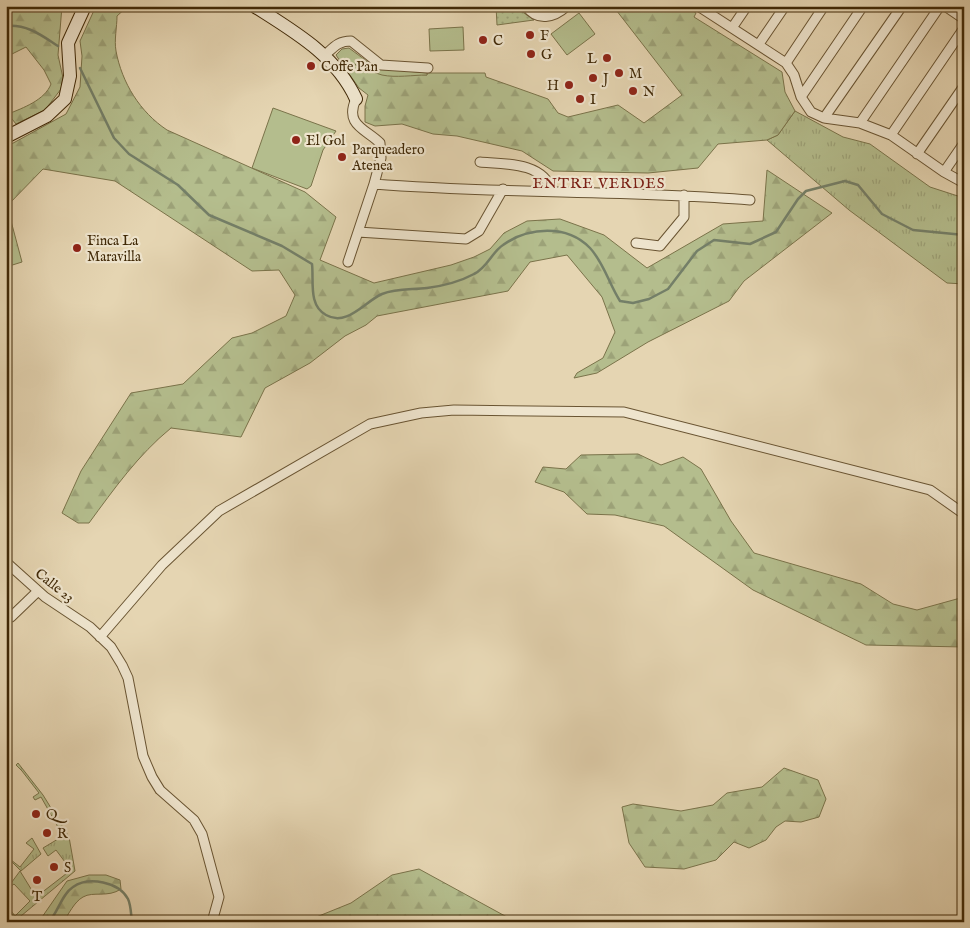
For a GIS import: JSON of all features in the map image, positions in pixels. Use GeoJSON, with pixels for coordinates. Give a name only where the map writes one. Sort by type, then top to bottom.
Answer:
{"type":"FeatureCollection","features":[{"type":"Feature","properties":{"kind":"street"},"geometry":{"type":"LineString","coordinates":[[6,137],[46,116],[65,100],[70,76],[68,43],[85,6]]}},
{"type":"Feature","properties":{"kind":"street"},"geometry":{"type":"LineString","coordinates":[[254,6],[298,35],[324,56],[345,77],[356,99],[352,111],[354,118],[363,132],[380,144],[380,158],[374,184],[348,262]]}},
{"type":"Feature","properties":{"kind":"street"},"geometry":{"type":"LineString","coordinates":[[526,6],[540,17],[550,17],[567,6]]}},
{"type":"Feature","properties":{"kind":"street"},"geometry":{"type":"LineString","coordinates":[[698,6],[714,10],[732,28],[786,63],[794,75],[801,97],[811,112],[824,118],[860,123],[891,135],[944,172],[964,183]]}},
{"type":"Feature","properties":{"kind":"street"},"geometry":{"type":"LineString","coordinates":[[732,28],[747,6]]}},
{"type":"Feature","properties":{"kind":"street"},"geometry":{"type":"LineString","coordinates":[[759,44],[785,6]]}},
{"type":"Feature","properties":{"kind":"street"},"geometry":{"type":"LineString","coordinates":[[786,63],[824,6]]}},
{"type":"Feature","properties":{"kind":"street"},"geometry":{"type":"LineString","coordinates":[[801,97],[863,6]]}},
{"type":"Feature","properties":{"kind":"street"},"geometry":{"type":"LineString","coordinates":[[824,118],[902,6]]}},
{"type":"Feature","properties":{"kind":"street"},"geometry":{"type":"LineString","coordinates":[[860,123],[945,6],[964,19]]}},
{"type":"Feature","properties":{"kind":"street"},"geometry":{"type":"LineString","coordinates":[[891,135],[964,28]]}},
{"type":"Feature","properties":{"kind":"street"},"geometry":{"type":"LineString","coordinates":[[324,56],[335,44],[341,41],[351,41],[381,65],[428,68]]}},
{"type":"Feature","properties":{"kind":"street"},"geometry":{"type":"LineString","coordinates":[[917,154],[964,86]]}},
{"type":"Feature","properties":{"kind":"street"},"geometry":{"type":"LineString","coordinates":[[944,172],[964,143]]}},
{"type":"Feature","properties":{"kind":"street"},"geometry":{"type":"LineString","coordinates":[[480,162],[520,166],[536,171],[549,182],[552,191]]}},
{"type":"Feature","properties":{"kind":"street"},"geometry":{"type":"LineString","coordinates":[[374,184],[684,195],[750,200]]}},
{"type":"Feature","properties":{"kind":"street"},"geometry":{"type":"LineString","coordinates":[[358,232],[466,239],[478,231],[503,190]]}},
{"type":"Feature","properties":{"kind":"street"},"geometry":{"type":"LineString","coordinates":[[636,244],[660,246],[684,217],[684,195]]}},
{"type":"Feature","properties":{"kind":"street"},"geometry":{"type":"LineString","coordinates":[[100,637],[162,565],[219,510],[370,424],[421,413],[454,410],[624,412],[930,490],[964,514]]}},
{"type":"Feature","properties":{"kind":"street","name":"Calle 23"},"geometry":{"type":"LineString","coordinates":[[6,562],[38,591],[90,627],[111,647],[128,678],[140,747],[152,777],[160,790],[194,820],[202,834],[219,897],[212,922]]}},
{"type":"Feature","properties":{"kind":"street"},"geometry":{"type":"LineString","coordinates":[[9,614],[38,591]]}},
{"type":"Feature","properties":{"kind":"green space"},"geometry":{"type":"Polygon","coordinates":[[[6,6],[62,6],[58,55],[63,78],[61,89],[45,110],[16,124],[8,114],[39,99],[51,84],[44,70],[26,47],[6,57],[6,6]]]}},
{"type":"Feature","properties":{"kind":"green space"},"geometry":{"type":"Polygon","coordinates":[[[96,6],[128,6],[117,16],[116,51],[128,85],[148,115],[167,130],[305,192],[336,217],[320,260],[374,283],[451,265],[474,257],[490,249],[504,233],[527,221],[560,219],[604,235],[647,268],[723,224],[763,221],[767,170],[832,213],[744,281],[729,301],[648,342],[597,373],[574,378],[577,373],[603,358],[615,332],[602,297],[567,255],[530,262],[508,291],[377,316],[366,325],[345,336],[310,363],[265,388],[241,437],[171,428],[137,461],[89,523],[78,523],[62,513],[81,471],[131,393],[183,384],[232,338],[252,333],[286,316],[295,295],[279,270],[252,271],[115,181],[43,169],[7,206],[22,262],[6,267],[6,147],[66,114],[80,87],[82,56],[80,41],[96,6]]]}},
{"type":"Feature","properties":{"kind":"green space"},"geometry":{"type":"Polygon","coordinates":[[[496,6],[514,6],[534,20],[497,25],[496,6]]]}},
{"type":"Feature","properties":{"kind":"green space"},"geometry":{"type":"Polygon","coordinates":[[[613,6],[684,6],[696,13],[694,17],[782,72],[785,92],[795,111],[778,135],[767,140],[718,144],[698,168],[648,173],[553,171],[522,151],[457,136],[433,134],[402,124],[375,126],[365,122],[365,106],[368,95],[359,88],[340,61],[349,61],[366,71],[427,75],[427,73],[485,73],[486,77],[548,99],[558,113],[568,117],[618,105],[644,123],[682,95],[613,6]]]}},
{"type":"Feature","properties":{"kind":"green space"},"geometry":{"type":"Polygon","coordinates":[[[579,13],[595,34],[567,55],[551,34],[579,13]]]}},
{"type":"Feature","properties":{"kind":"green space"},"geometry":{"type":"Polygon","coordinates":[[[463,27],[464,50],[430,51],[429,29],[463,27]]]}},
{"type":"Feature","properties":{"kind":"green space"},"geometry":{"type":"Polygon","coordinates":[[[349,48],[376,68],[427,73],[427,75],[387,76],[340,61],[336,55],[342,49],[349,48]]]}},
{"type":"Feature","properties":{"kind":"green space","name":"El Gol"},"geometry":{"type":"Polygon","coordinates":[[[273,108],[336,131],[323,150],[311,186],[307,189],[252,168],[273,108]]]}},
{"type":"Feature","properties":{"kind":"green space"},"geometry":{"type":"Polygon","coordinates":[[[795,111],[843,137],[870,144],[930,187],[964,198],[964,284],[947,283],[849,210],[767,140],[778,135],[795,111]]]}},
{"type":"Feature","properties":{"kind":"green space"},"geometry":{"type":"Polygon","coordinates":[[[638,454],[661,465],[683,457],[701,469],[731,521],[754,553],[861,584],[893,604],[917,610],[964,597],[964,647],[866,645],[753,590],[664,526],[615,515],[587,514],[564,492],[535,482],[543,467],[566,469],[581,455],[638,454]]]}},
{"type":"Feature","properties":{"kind":"green space"},"geometry":{"type":"Polygon","coordinates":[[[18,763],[43,795],[69,837],[75,871],[15,921],[6,917],[6,904],[15,916],[30,901],[14,884],[6,890],[20,871],[36,897],[71,870],[56,850],[48,856],[43,848],[63,836],[41,797],[35,800],[33,797],[39,793],[16,765],[18,763]]]}},
{"type":"Feature","properties":{"kind":"green space"},"geometry":{"type":"Polygon","coordinates":[[[784,768],[818,780],[826,799],[819,817],[801,822],[785,821],[776,827],[766,840],[749,848],[734,842],[716,860],[684,869],[645,867],[629,843],[622,807],[633,804],[681,811],[713,805],[727,793],[762,787],[784,768]]]}},
{"type":"Feature","properties":{"kind":"green space"},"geometry":{"type":"Polygon","coordinates":[[[32,838],[41,854],[21,871],[6,856],[20,867],[34,849],[26,843],[32,838]]]}},
{"type":"Feature","properties":{"kind":"green space"},"geometry":{"type":"Polygon","coordinates":[[[419,869],[516,922],[304,922],[351,903],[392,875],[419,869]]]}},
{"type":"Feature","properties":{"kind":"green space"},"geometry":{"type":"Polygon","coordinates":[[[89,875],[106,875],[120,880],[121,889],[116,892],[91,894],[83,897],[74,905],[63,922],[32,922],[40,920],[67,881],[89,875]]]}},
{"type":"Feature","properties":{"kind":"waterway"},"geometry":{"type":"LineString","coordinates":[[6,26],[27,29],[40,34],[58,46]]}},
{"type":"Feature","properties":{"kind":"waterway"},"geometry":{"type":"LineString","coordinates":[[80,68],[114,138],[129,154],[178,185],[209,215],[282,246],[312,264],[313,292],[316,305],[320,311],[334,318],[348,316],[375,298],[388,292],[433,287],[463,279],[479,271],[499,248],[513,239],[524,234],[547,231],[570,235],[581,240],[590,248],[599,260],[620,301],[633,303],[649,299],[668,289],[697,251],[714,240],[750,244],[776,232],[798,199],[806,191],[845,181],[858,185],[882,214],[913,230],[964,235]]}},
{"type":"Feature","properties":{"kind":"waterway"},"geometry":{"type":"LineString","coordinates":[[49,922],[69,890],[80,884],[95,881],[111,885],[124,893],[129,901],[132,922]]}},
{"type":"Feature","properties":{"kind":"place","name":"F"},"geometry":{"type":"Point","coordinates":[530,35]}},
{"type":"Feature","properties":{"kind":"place","name":"C"},"geometry":{"type":"Point","coordinates":[483,40]}},
{"type":"Feature","properties":{"kind":"place","name":"G"},"geometry":{"type":"Point","coordinates":[531,54]}},
{"type":"Feature","properties":{"kind":"place","name":"L"},"geometry":{"type":"Point","coordinates":[607,58]}},
{"type":"Feature","properties":{"kind":"place","name":"Coffe Pan"},"geometry":{"type":"Point","coordinates":[311,66]}},
{"type":"Feature","properties":{"kind":"place","name":"M"},"geometry":{"type":"Point","coordinates":[619,73]}},
{"type":"Feature","properties":{"kind":"place","name":"J"},"geometry":{"type":"Point","coordinates":[593,78]}},
{"type":"Feature","properties":{"kind":"place","name":"H"},"geometry":{"type":"Point","coordinates":[569,85]}},
{"type":"Feature","properties":{"kind":"place","name":"N"},"geometry":{"type":"Point","coordinates":[633,91]}},
{"type":"Feature","properties":{"kind":"place","name":"I"},"geometry":{"type":"Point","coordinates":[580,99]}},
{"type":"Feature","properties":{"kind":"place","name":"El Gol"},"geometry":{"type":"Point","coordinates":[296,140]}},
{"type":"Feature","properties":{"kind":"place","name":"Parqueadero Atenea"},"geometry":{"type":"Point","coordinates":[342,157]}},
{"type":"Feature","properties":{"kind":"place","name":"Finca La Maravilla"},"geometry":{"type":"Point","coordinates":[77,248]}},
{"type":"Feature","properties":{"kind":"place","name":"Q"},"geometry":{"type":"Point","coordinates":[36,814]}},
{"type":"Feature","properties":{"kind":"place","name":"R"},"geometry":{"type":"Point","coordinates":[47,833]}},
{"type":"Feature","properties":{"kind":"place","name":"S"},"geometry":{"type":"Point","coordinates":[54,867]}},
{"type":"Feature","properties":{"kind":"place","name":"T"},"geometry":{"type":"Point","coordinates":[37,880]}},
{"type":"Feature","properties":{"kind":"district","name":"ENTRE VERDES"},"geometry":{"type":"Point","coordinates":[599,183]}}]}
